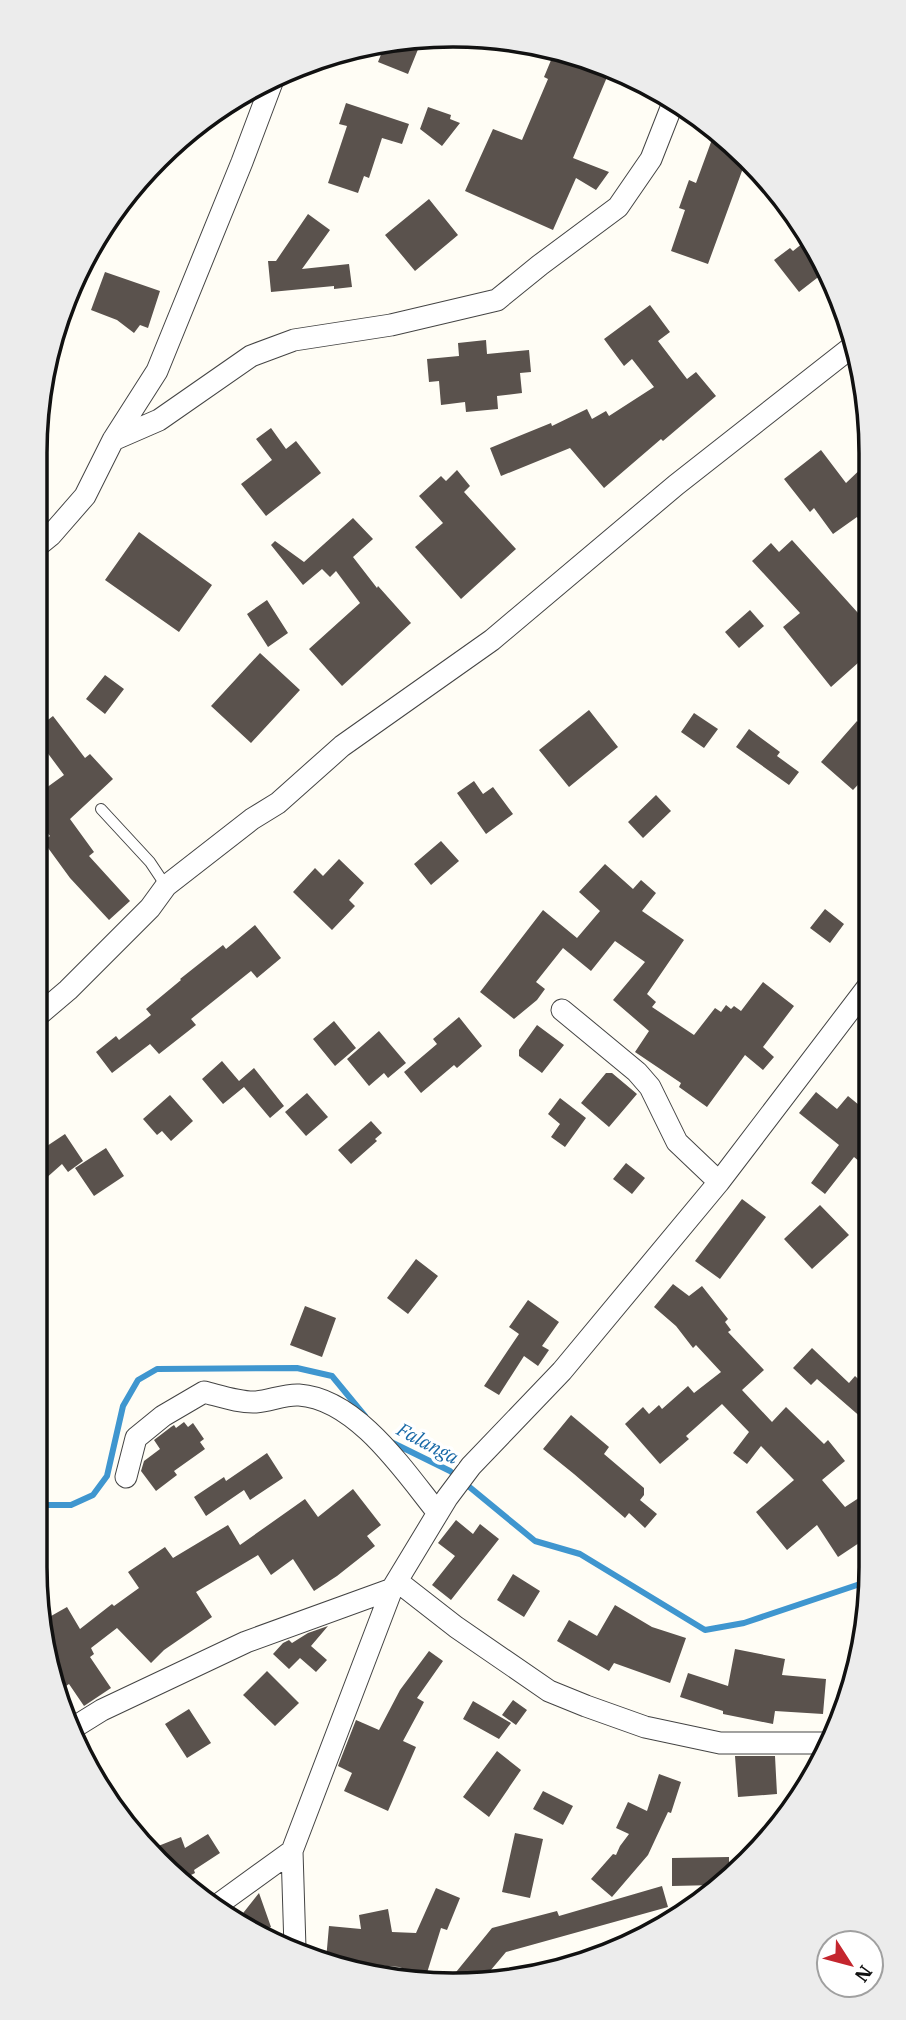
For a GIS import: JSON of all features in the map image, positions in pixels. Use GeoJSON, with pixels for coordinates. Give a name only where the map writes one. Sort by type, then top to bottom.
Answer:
{"type":"FeatureCollection","features":[{"type":"Feature","properties":{"kind":"street"},"geometry":{"type":"LineString","coordinates":[[47,538],[85,496],[113,440],[157,371],[268,92]]}},
{"type":"Feature","properties":{"kind":"street"},"geometry":{"type":"LineString","coordinates":[[113,440],[159,420],[251,356],[295,340],[391,325],[497,300],[618,207],[651,159],[670,111]]}},
{"type":"Feature","properties":{"kind":"street"},"geometry":{"type":"LineString","coordinates":[[47,1008],[150,908],[166,886],[251,818],[278,803],[342,746],[492,640],[676,485],[846,351]]}},
{"type":"Feature","properties":{"kind":"street"},"geometry":{"type":"LineString","coordinates":[[295,1941],[292,1852],[395,1585],[442,1506],[471,1466],[562,1371],[719,1182],[859,998]]}},
{"type":"Feature","properties":{"kind":"street"},"geometry":{"type":"LineString","coordinates":[[562,1010],[650,1087],[677,1142],[719,1182]]}},
{"type":"Feature","properties":{"kind":"street"},"geometry":{"type":"LineString","coordinates":[[126,1477],[136,1438],[163,1416],[204,1392],[253,1402],[298,1395],[330,1404],[360,1424],[386,1447],[442,1506]]}},
{"type":"Feature","properties":{"kind":"street"},"geometry":{"type":"LineString","coordinates":[[79,1724],[102,1710],[246,1642],[395,1585]]}},
{"type":"Feature","properties":{"kind":"street"},"geometry":{"type":"LineString","coordinates":[[395,1585],[549,1691],[586,1706],[645,1727],[720,1743],[818,1743]]}},
{"type":"Feature","properties":{"kind":"street"},"geometry":{"type":"LineString","coordinates":[[223,1901],[292,1852]]}},
{"type":"Feature","properties":{"kind":"lane"},"geometry":{"type":"LineString","coordinates":[[101,808],[150,862],[166,886]]}},
{"type":"Feature","properties":{"kind":"building"},"geometry":{"type":"Polygon","coordinates":[[[418,49],[408,74],[378,62],[381,54],[418,49]]]}},
{"type":"Feature","properties":{"kind":"building"},"geometry":{"type":"Polygon","coordinates":[[[551,59],[607,78],[573,158],[609,172],[596,190],[576,178],[553,230],[465,191],[493,129],[522,140],[548,79],[544,77],[551,59]]]}},
{"type":"Feature","properties":{"kind":"building"},"geometry":{"type":"Polygon","coordinates":[[[346,103],[409,124],[402,144],[382,138],[369,178],[364,176],[358,193],[328,183],[347,126],[339,124],[346,103]]]}},
{"type":"Feature","properties":{"kind":"building"},"geometry":{"type":"Polygon","coordinates":[[[428,107],[451,115],[450,119],[460,123],[442,146],[420,129],[428,107]]]}},
{"type":"Feature","properties":{"kind":"building"},"geometry":{"type":"Polygon","coordinates":[[[712,140],[743,169],[708,264],[671,251],[685,210],[679,208],[689,180],[696,183],[712,140]]]}},
{"type":"Feature","properties":{"kind":"building"},"geometry":{"type":"Polygon","coordinates":[[[429,199],[458,235],[415,271],[385,235],[429,199]]]}},
{"type":"Feature","properties":{"kind":"building"},"geometry":{"type":"Polygon","coordinates":[[[308,214],[330,230],[302,269],[349,264],[352,287],[334,289],[334,286],[271,292],[268,261],[276,261],[308,214]]]}},
{"type":"Feature","properties":{"kind":"building"},"geometry":{"type":"Polygon","coordinates":[[[801,245],[818,277],[799,292],[774,260],[790,248],[793,251],[801,245]]]}},
{"type":"Feature","properties":{"kind":"building"},"geometry":{"type":"Polygon","coordinates":[[[105,272],[160,291],[148,328],[140,325],[134,333],[117,320],[91,310],[105,272]]]}},
{"type":"Feature","properties":{"kind":"building"},"geometry":{"type":"Polygon","coordinates":[[[650,305],[670,332],[658,341],[687,379],[696,372],[716,396],[604,488],[570,448],[501,476],[490,448],[551,423],[552,426],[587,409],[592,419],[606,411],[609,416],[654,387],[632,359],[624,366],[604,339],[650,305]]]}},
{"type":"Feature","properties":{"kind":"building"},"geometry":{"type":"Polygon","coordinates":[[[486,340],[487,354],[529,350],[531,372],[520,373],[522,393],[497,396],[498,409],[466,412],[465,402],[441,405],[439,381],[429,382],[427,359],[459,356],[458,343],[486,340]]]}},
{"type":"Feature","properties":{"kind":"building"},"geometry":{"type":"Polygon","coordinates":[[[271,428],[286,449],[296,441],[321,473],[266,516],[241,484],[272,460],[256,439],[271,428]]]}},
{"type":"Feature","properties":{"kind":"building"},"geometry":{"type":"Polygon","coordinates":[[[821,450],[846,483],[859,471],[859,520],[857,517],[833,534],[814,508],[810,512],[784,479],[821,450]]]}},
{"type":"Feature","properties":{"kind":"building"},"geometry":{"type":"Polygon","coordinates":[[[457,470],[470,486],[464,492],[516,549],[461,599],[415,547],[443,523],[419,496],[441,476],[446,481],[457,470]]]}},
{"type":"Feature","properties":{"kind":"building"},"geometry":{"type":"Polygon","coordinates":[[[353,518],[373,539],[353,557],[377,588],[378,586],[411,623],[342,686],[309,649],[360,603],[336,571],[330,577],[322,569],[303,585],[271,545],[275,541],[304,562],[353,518]]]}},
{"type":"Feature","properties":{"kind":"building"},"geometry":{"type":"Polygon","coordinates":[[[139,532],[212,585],[179,632],[105,580],[139,532]]]}},
{"type":"Feature","properties":{"kind":"building"},"geometry":{"type":"Polygon","coordinates":[[[792,540],[859,614],[859,662],[831,687],[783,627],[800,613],[752,561],[771,543],[779,552],[792,540]]]}},
{"type":"Feature","properties":{"kind":"building"},"geometry":{"type":"Polygon","coordinates":[[[267,600],[288,633],[268,647],[247,614],[267,600]]]}},
{"type":"Feature","properties":{"kind":"building"},"geometry":{"type":"Polygon","coordinates":[[[750,610],[764,626],[739,648],[725,632],[750,610]]]}},
{"type":"Feature","properties":{"kind":"building"},"geometry":{"type":"Polygon","coordinates":[[[260,653],[300,690],[251,743],[211,706],[260,653]]]}},
{"type":"Feature","properties":{"kind":"building"},"geometry":{"type":"Polygon","coordinates":[[[105,675],[124,689],[105,714],[86,699],[105,675]]]}},
{"type":"Feature","properties":{"kind":"building"},"geometry":{"type":"Polygon","coordinates":[[[589,710],[618,747],[569,787],[539,750],[589,710]]]}},
{"type":"Feature","properties":{"kind":"building"},"geometry":{"type":"Polygon","coordinates":[[[694,713],[718,729],[704,748],[681,732],[694,713]]]}},
{"type":"Feature","properties":{"kind":"building"},"geometry":{"type":"Polygon","coordinates":[[[53,716],[85,758],[90,754],[113,779],[70,819],[94,852],[89,856],[130,901],[109,920],[70,878],[47,846],[47,838],[50,836],[47,832],[47,787],[64,775],[47,752],[47,721],[53,716]]]}},
{"type":"Feature","properties":{"kind":"building"},"geometry":{"type":"Polygon","coordinates":[[[857,721],[859,784],[853,790],[821,762],[857,721]]]}},
{"type":"Feature","properties":{"kind":"building"},"geometry":{"type":"Polygon","coordinates":[[[749,729],[780,752],[777,756],[799,772],[789,785],[736,747],[749,729]]]}},
{"type":"Feature","properties":{"kind":"building"},"geometry":{"type":"Polygon","coordinates":[[[474,781],[483,794],[493,787],[513,814],[486,834],[457,793],[474,781]]]}},
{"type":"Feature","properties":{"kind":"building"},"geometry":{"type":"Polygon","coordinates":[[[656,795],[671,811],[643,838],[628,822],[656,795]]]}},
{"type":"Feature","properties":{"kind":"building"},"geometry":{"type":"Polygon","coordinates":[[[441,841],[459,861],[431,885],[414,864],[441,841]]]}},
{"type":"Feature","properties":{"kind":"building"},"geometry":{"type":"Polygon","coordinates":[[[339,859],[364,883],[349,900],[355,906],[332,930],[293,892],[315,868],[323,876],[339,859]]]}},
{"type":"Feature","properties":{"kind":"building"},"geometry":{"type":"Polygon","coordinates":[[[605,864],[633,889],[641,880],[656,893],[642,911],[684,940],[647,994],[656,1002],[652,1007],[694,1035],[715,1008],[721,1012],[726,1005],[741,1011],[763,982],[794,1006],[763,1047],[774,1057],[763,1070],[745,1055],[707,1107],[679,1087],[681,1083],[635,1052],[649,1031],[613,1000],[645,962],[615,941],[591,971],[563,948],[536,982],[545,989],[537,1000],[514,1019],[480,992],[543,910],[577,938],[600,911],[579,892],[605,864]]]}},
{"type":"Feature","properties":{"kind":"building"},"geometry":{"type":"Polygon","coordinates":[[[825,909],[844,924],[830,943],[810,928],[825,909]]]}},
{"type":"Feature","properties":{"kind":"building"},"geometry":{"type":"Polygon","coordinates":[[[255,925],[281,958],[257,978],[251,971],[191,1019],[196,1025],[159,1054],[150,1044],[112,1073],[96,1052],[116,1036],[119,1040],[151,1015],[146,1009],[180,979],[223,945],[226,949],[255,925]]]}},
{"type":"Feature","properties":{"kind":"building"},"geometry":{"type":"Polygon","coordinates":[[[459,1017],[482,1046],[457,1068],[454,1065],[421,1093],[404,1072],[437,1044],[433,1039],[459,1017]]]}},
{"type":"Feature","properties":{"kind":"building"},"geometry":{"type":"Polygon","coordinates":[[[334,1021],[356,1048],[335,1066],[313,1039],[334,1021]]]}},
{"type":"Feature","properties":{"kind":"building"},"geometry":{"type":"Polygon","coordinates":[[[537,1025],[564,1045],[542,1073],[519,1056],[519,1050],[537,1025]]]}},
{"type":"Feature","properties":{"kind":"building"},"geometry":{"type":"Polygon","coordinates":[[[379,1031],[406,1063],[388,1078],[384,1073],[369,1086],[347,1059],[379,1031]]]}},
{"type":"Feature","properties":{"kind":"building"},"geometry":{"type":"Polygon","coordinates":[[[222,1061],[239,1081],[254,1068],[284,1106],[270,1118],[244,1087],[223,1104],[202,1079],[222,1061]]]}},
{"type":"Feature","properties":{"kind":"building"},"geometry":{"type":"Polygon","coordinates":[[[606,1073],[612,1073],[637,1094],[609,1127],[581,1103],[606,1073]]]}},
{"type":"Feature","properties":{"kind":"building"},"geometry":{"type":"Polygon","coordinates":[[[816,1092],[837,1109],[848,1096],[859,1105],[859,1161],[854,1157],[825,1194],[811,1183],[839,1145],[799,1113],[816,1092]]]}},
{"type":"Feature","properties":{"kind":"building"},"geometry":{"type":"Polygon","coordinates":[[[307,1093],[328,1117],[306,1136],[285,1112],[307,1093]]]}},
{"type":"Feature","properties":{"kind":"building"},"geometry":{"type":"Polygon","coordinates":[[[170,1095],[193,1121],[171,1141],[162,1131],[157,1135],[143,1119],[170,1095]]]}},
{"type":"Feature","properties":{"kind":"building"},"geometry":{"type":"Polygon","coordinates":[[[560,1098],[586,1118],[565,1147],[551,1137],[560,1124],[548,1114],[560,1098]]]}},
{"type":"Feature","properties":{"kind":"building"},"geometry":{"type":"Polygon","coordinates":[[[371,1121],[382,1133],[375,1139],[377,1141],[351,1164],[338,1150],[371,1121]]]}},
{"type":"Feature","properties":{"kind":"building"},"geometry":{"type":"Polygon","coordinates":[[[65,1134],[83,1161],[68,1172],[62,1164],[47,1177],[47,1146],[65,1134]]]}},
{"type":"Feature","properties":{"kind":"building"},"geometry":{"type":"Polygon","coordinates":[[[106,1148],[124,1176],[94,1196],[75,1168],[106,1148]]]}},
{"type":"Feature","properties":{"kind":"building"},"geometry":{"type":"Polygon","coordinates":[[[626,1163],[645,1178],[632,1194],[613,1179],[626,1163]]]}},
{"type":"Feature","properties":{"kind":"building"},"geometry":{"type":"Polygon","coordinates":[[[742,1199],[766,1217],[720,1279],[695,1261],[742,1199]]]}},
{"type":"Feature","properties":{"kind":"building"},"geometry":{"type":"Polygon","coordinates":[[[820,1205],[849,1235],[812,1269],[784,1239],[820,1205]]]}},
{"type":"Feature","properties":{"kind":"building"},"geometry":{"type":"Polygon","coordinates":[[[416,1259],[438,1276],[408,1314],[387,1298],[416,1259]]]}},
{"type":"Feature","properties":{"kind":"building"},"geometry":{"type":"Polygon","coordinates":[[[673,1284],[689,1296],[702,1286],[728,1319],[725,1322],[731,1330],[728,1332],[764,1370],[742,1390],[772,1422],[786,1407],[824,1444],[828,1440],[845,1461],[822,1480],[845,1507],[859,1498],[859,1543],[838,1557],[817,1525],[787,1550],[756,1512],[794,1480],[761,1446],[747,1464],[733,1453],[749,1432],[722,1404],[686,1436],[689,1439],[660,1464],[625,1424],[643,1407],[649,1414],[659,1405],[662,1409],[688,1386],[694,1393],[721,1372],[696,1345],[693,1348],[676,1326],[654,1307],[673,1284]]]}},
{"type":"Feature","properties":{"kind":"building"},"geometry":{"type":"Polygon","coordinates":[[[528,1300],[559,1322],[542,1346],[549,1350],[538,1366],[524,1356],[499,1395],[484,1386],[519,1334],[509,1327],[528,1300]]]}},
{"type":"Feature","properties":{"kind":"building"},"geometry":{"type":"Polygon","coordinates":[[[305,1306],[336,1318],[322,1357],[290,1345],[305,1306]]]}},
{"type":"Feature","properties":{"kind":"building"},"geometry":{"type":"Polygon","coordinates":[[[812,1348],[849,1383],[855,1376],[859,1380],[859,1416],[817,1379],[811,1385],[793,1368],[812,1348]]]}},
{"type":"Feature","properties":{"kind":"building"},"geometry":{"type":"Polygon","coordinates":[[[571,1415],[609,1447],[604,1454],[644,1488],[644,1495],[640,1500],[657,1514],[645,1528],[629,1513],[625,1518],[543,1449],[571,1415]]]}},
{"type":"Feature","properties":{"kind":"building"},"geometry":{"type":"Polygon","coordinates":[[[184,1422],[188,1427],[193,1423],[204,1439],[200,1442],[205,1449],[174,1471],[177,1475],[156,1491],[141,1471],[144,1461],[160,1449],[154,1440],[174,1425],[176,1428],[184,1422]]]}},
{"type":"Feature","properties":{"kind":"building"},"geometry":{"type":"Polygon","coordinates":[[[267,1453],[283,1478],[250,1500],[244,1490],[206,1516],[194,1497],[224,1477],[226,1481],[267,1453]]]}},
{"type":"Feature","properties":{"kind":"building"},"geometry":{"type":"Polygon","coordinates":[[[353,1489],[381,1525],[367,1536],[375,1546],[314,1591],[293,1559],[271,1575],[258,1555],[196,1592],[212,1617],[164,1650],[151,1663],[117,1628],[91,1648],[94,1654],[90,1657],[111,1688],[84,1706],[69,1684],[66,1686],[51,1616],[67,1607],[80,1629],[112,1604],[114,1606],[139,1588],[128,1572],[165,1547],[173,1558],[228,1525],[240,1545],[305,1499],[318,1517],[353,1489]]]}},
{"type":"Feature","properties":{"kind":"building"},"geometry":{"type":"Polygon","coordinates":[[[456,1520],[473,1534],[480,1524],[499,1539],[451,1600],[432,1585],[455,1556],[438,1543],[456,1520]]]}},
{"type":"Feature","properties":{"kind":"building"},"geometry":{"type":"Polygon","coordinates":[[[513,1574],[540,1591],[524,1617],[497,1600],[513,1574]]]}},
{"type":"Feature","properties":{"kind":"building"},"geometry":{"type":"Polygon","coordinates":[[[615,1605],[652,1627],[686,1638],[670,1683],[614,1663],[609,1671],[557,1641],[569,1620],[597,1636],[615,1605]]]}},
{"type":"Feature","properties":{"kind":"building"},"geometry":{"type":"Polygon","coordinates":[[[328,1626],[311,1646],[327,1660],[316,1672],[300,1658],[289,1669],[273,1654],[283,1643],[289,1640],[292,1643],[308,1633],[328,1626]]]}},
{"type":"Feature","properties":{"kind":"building"},"geometry":{"type":"Polygon","coordinates":[[[735,1649],[785,1659],[782,1675],[826,1679],[823,1714],[775,1711],[773,1724],[723,1714],[723,1711],[680,1697],[688,1673],[728,1686],[735,1649]]]}},
{"type":"Feature","properties":{"kind":"building"},"geometry":{"type":"Polygon","coordinates":[[[429,1651],[443,1661],[417,1698],[424,1702],[403,1741],[416,1747],[388,1811],[344,1791],[352,1773],[338,1766],[356,1720],[379,1730],[400,1690],[429,1651]]]}},
{"type":"Feature","properties":{"kind":"building"},"geometry":{"type":"Polygon","coordinates":[[[267,1671],[299,1703],[275,1726],[243,1695],[267,1671]]]}},
{"type":"Feature","properties":{"kind":"building"},"geometry":{"type":"Polygon","coordinates":[[[513,1700],[527,1710],[516,1725],[502,1715],[513,1700]]]}},
{"type":"Feature","properties":{"kind":"building"},"geometry":{"type":"Polygon","coordinates":[[[473,1701],[511,1723],[499,1739],[463,1719],[473,1701]]]}},
{"type":"Feature","properties":{"kind":"building"},"geometry":{"type":"Polygon","coordinates":[[[189,1709],[211,1743],[187,1758],[165,1724],[189,1709]]]}},
{"type":"Feature","properties":{"kind":"building"},"geometry":{"type":"Polygon","coordinates":[[[497,1751],[521,1770],[489,1817],[463,1797],[497,1751]]]}},
{"type":"Feature","properties":{"kind":"building"},"geometry":{"type":"Polygon","coordinates":[[[735,1756],[775,1756],[777,1794],[738,1797],[735,1756]]]}},
{"type":"Feature","properties":{"kind":"building"},"geometry":{"type":"Polygon","coordinates":[[[659,1774],[681,1782],[671,1813],[668,1812],[648,1855],[612,1897],[591,1879],[613,1854],[616,1855],[629,1834],[616,1828],[628,1802],[647,1811],[659,1774]]]}},
{"type":"Feature","properties":{"kind":"building"},"geometry":{"type":"Polygon","coordinates":[[[543,1791],[573,1806],[563,1825],[533,1809],[543,1791]]]}},
{"type":"Feature","properties":{"kind":"building"},"geometry":{"type":"Polygon","coordinates":[[[515,1833],[543,1839],[530,1898],[502,1892],[515,1833]]]}},
{"type":"Feature","properties":{"kind":"building"},"geometry":{"type":"Polygon","coordinates":[[[208,1834],[220,1853],[190,1876],[158,1846],[181,1837],[185,1848],[208,1834]]]}},
{"type":"Feature","properties":{"kind":"building"},"geometry":{"type":"Polygon","coordinates":[[[729,1857],[729,1864],[705,1885],[672,1886],[672,1858],[729,1857]]]}},
{"type":"Feature","properties":{"kind":"building"},"geometry":{"type":"Polygon","coordinates":[[[662,1886],[668,1907],[506,1952],[490,1971],[455,1973],[492,1928],[557,1911],[559,1916],[662,1886]]]}},
{"type":"Feature","properties":{"kind":"building"},"geometry":{"type":"Polygon","coordinates":[[[436,1888],[460,1898],[447,1930],[441,1928],[427,1972],[374,1965],[327,1952],[329,1926],[361,1929],[359,1915],[388,1909],[392,1932],[416,1933],[436,1888]]]}},
{"type":"Feature","properties":{"kind":"building"},"geometry":{"type":"Polygon","coordinates":[[[259,1893],[271,1927],[268,1928],[243,1913],[259,1893]]]}},
{"type":"Feature","properties":{"kind":"waterway","name":"Falanga"},"geometry":{"type":"LineString","coordinates":[[47,1505],[71,1505],[93,1495],[107,1476],[123,1406],[138,1380],[157,1369],[297,1368],[332,1376],[365,1416]]}},
{"type":"Feature","properties":{"kind":"waterway","name":"Falanga"},"geometry":{"type":"LineString","coordinates":[[389,1441],[450,1471],[535,1541],[580,1554],[705,1630],[744,1623],[858,1585]]}}]}
